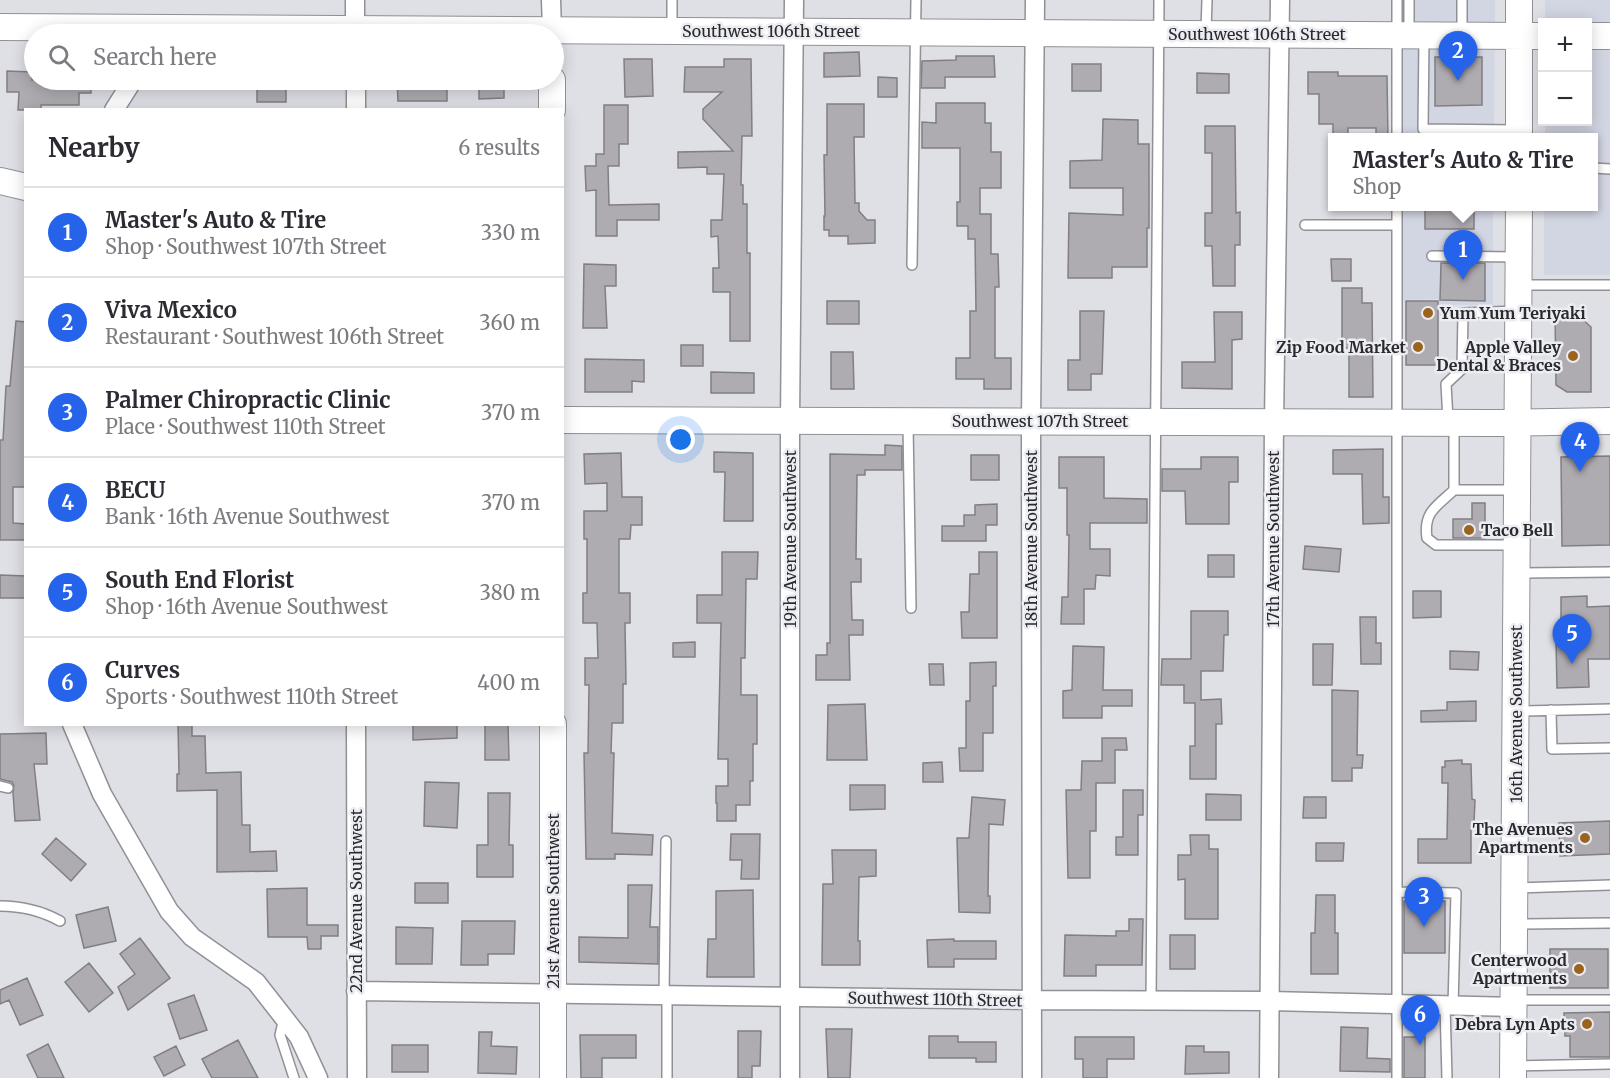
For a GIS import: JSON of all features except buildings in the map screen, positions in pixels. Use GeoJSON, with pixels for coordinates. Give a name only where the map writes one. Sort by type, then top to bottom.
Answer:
{"type":"FeatureCollection","features":[{"type":"Feature","properties":{"kind":"street"},"geometry":{"type":"LineString","coordinates":[[355,24],[356,0]]}},
{"type":"Feature","properties":{"kind":"street"},"geometry":{"type":"LineString","coordinates":[[551,0],[552,24]]}},
{"type":"Feature","properties":{"kind":"street","name":"19th Avenue Southwest"},"geometry":{"type":"LineString","coordinates":[[790,1078],[790,421],[794,0]]}},
{"type":"Feature","properties":{"kind":"street","name":"18th Avenue Southwest"},"geometry":{"type":"LineString","coordinates":[[1032,1078],[1031,421],[1035,0]]}},
{"type":"Feature","properties":{"kind":"street","name":"17th Avenue Southwest"},"geometry":{"type":"LineString","coordinates":[[1269,1078],[1280,0]]}},
{"type":"Feature","properties":{"kind":"street"},"geometry":{"type":"LineString","coordinates":[[1519,0],[1531,36],[1519,133]]}},
{"type":"Feature","properties":{"kind":"street","name":"Southwest 106th Street"},"geometry":{"type":"LineString","coordinates":[[0,27],[24,28]]}},
{"type":"Feature","properties":{"kind":"street","name":"Southwest 106th Street"},"geometry":{"type":"LineString","coordinates":[[564,32],[672,30],[1531,36]]}},
{"type":"Feature","properties":{"kind":"street"},"geometry":{"type":"LineString","coordinates":[[1592,36],[1610,36]]}},
{"type":"Feature","properties":{"kind":"street"},"geometry":{"type":"LineString","coordinates":[[115,108],[127,90]]}},
{"type":"Feature","properties":{"kind":"street"},"geometry":{"type":"LineString","coordinates":[[356,90],[356,108]]}},
{"type":"Feature","properties":{"kind":"street"},"geometry":{"type":"LineString","coordinates":[[552,90],[552,108]]}},
{"type":"Feature","properties":{"kind":"street"},"geometry":{"type":"LineString","coordinates":[[0,181],[24,187]]}},
{"type":"Feature","properties":{"kind":"street","name":"16th Avenue Southwest"},"geometry":{"type":"LineString","coordinates":[[1513,1072],[1520,211]]}},
{"type":"Feature","properties":{"kind":"street","name":"Southwest 107th Street"},"geometry":{"type":"LineString","coordinates":[[564,420],[1398,423],[1610,421]]}},
{"type":"Feature","properties":{"kind":"street"},"geometry":{"type":"LineString","coordinates":[[73,726],[102,794],[169,911],[192,937],[256,982],[299,1038],[318,1078]]}},
{"type":"Feature","properties":{"kind":"street","name":"22nd Avenue Southwest"},"geometry":{"type":"LineString","coordinates":[[356,726],[357,1078]]}},
{"type":"Feature","properties":{"kind":"street","name":"21st Avenue Southwest"},"geometry":{"type":"LineString","coordinates":[[553,726],[553,1078]]}},
{"type":"Feature","properties":{"kind":"street","name":"Southwest 110th Street"},"geometry":{"type":"LineString","coordinates":[[356,991],[1515,1004]]}},
{"type":"Feature","properties":{"kind":"lane"},"geometry":{"type":"LineString","coordinates":[[672,0],[672,30]]}},
{"type":"Feature","properties":{"kind":"lane"},"geometry":{"type":"LineString","coordinates":[[912,265],[916,0]]}},
{"type":"Feature","properties":{"kind":"lane"},"geometry":{"type":"LineString","coordinates":[[1151,1001],[1159,0]]}},
{"type":"Feature","properties":{"kind":"lane"},"geometry":{"type":"LineString","coordinates":[[1205,34],[1207,0]]}},
{"type":"Feature","properties":{"kind":"lane"},"geometry":{"type":"LineString","coordinates":[[1397,0],[1410,35],[1398,133]]}},
{"type":"Feature","properties":{"kind":"lane"},"geometry":{"type":"LineString","coordinates":[[1409,0],[1410,35],[1424,129],[1500,133]]}},
{"type":"Feature","properties":{"kind":"lane"},"geometry":{"type":"LineString","coordinates":[[1462,0],[1462,35]]}},
{"type":"Feature","properties":{"kind":"lane"},"geometry":{"type":"LineString","coordinates":[[1397,211],[1397,1078]]}},
{"type":"Feature","properties":{"kind":"lane"},"geometry":{"type":"LineString","coordinates":[[1305,225],[1397,225]]}},
{"type":"Feature","properties":{"kind":"lane"},"geometry":{"type":"LineString","coordinates":[[1432,256],[1519,257]]}},
{"type":"Feature","properties":{"kind":"lane"},"geometry":{"type":"LineString","coordinates":[[1519,285],[1610,285]]}},
{"type":"Feature","properties":{"kind":"lane"},"geometry":{"type":"LineString","coordinates":[[1454,490],[1451,423],[1446,384],[1462,369],[1463,313],[1518,311]]}},
{"type":"Feature","properties":{"kind":"lane"},"geometry":{"type":"LineString","coordinates":[[908,421],[911,608]]}},
{"type":"Feature","properties":{"kind":"lane"},"geometry":{"type":"LineString","coordinates":[[1517,490],[1454,490],[1429,513],[1425,526],[1427,538],[1436,545],[1517,545]]}},
{"type":"Feature","properties":{"kind":"lane"},"geometry":{"type":"LineString","coordinates":[[1517,573],[1610,572]]}},
{"type":"Feature","properties":{"kind":"lane"},"geometry":{"type":"LineString","coordinates":[[1516,711],[1610,709]]}},
{"type":"Feature","properties":{"kind":"lane"},"geometry":{"type":"LineString","coordinates":[[1551,710],[1552,749],[1610,748]]}},
{"type":"Feature","properties":{"kind":"lane"},"geometry":{"type":"LineString","coordinates":[[666,841],[667,1078]]}},
{"type":"Feature","properties":{"kind":"lane"},"geometry":{"type":"LineString","coordinates":[[1515,888],[1610,885]]}},
{"type":"Feature","properties":{"kind":"lane"},"geometry":{"type":"LineString","coordinates":[[1397,892],[1456,893],[1447,1078]]}},
{"type":"Feature","properties":{"kind":"lane"},"geometry":{"type":"LineString","coordinates":[[0,906],[19,906],[46,913],[60,921]]}},
{"type":"Feature","properties":{"kind":"lane"},"geometry":{"type":"LineString","coordinates":[[1515,924],[1610,923]]}},
{"type":"Feature","properties":{"kind":"lane"},"geometry":{"type":"LineString","coordinates":[[1515,1004],[1610,1000]]}},
{"type":"Feature","properties":{"kind":"lane"},"geometry":{"type":"LineString","coordinates":[[284,1018],[279,1035],[294,1078]]}},
{"type":"Feature","properties":{"kind":"lane"},"geometry":{"type":"LineString","coordinates":[[1513,1072],[1610,1064]]}},
{"type":"Feature","properties":{"kind":"shaded area"},"geometry":{"type":"Polygon","coordinates":[[[1402,0],[1495,0],[1494,133],[1401,133],[1402,0]]]}},
{"type":"Feature","properties":{"kind":"shaded area"},"geometry":{"type":"Polygon","coordinates":[[[1545,0],[1610,0],[1610,275],[1544,275],[1544,211],[1598,211],[1598,133],[1545,133],[1545,126],[1592,126],[1592,18],[1545,18],[1545,0]]]}},
{"type":"Feature","properties":{"kind":"shaded area"},"geometry":{"type":"Polygon","coordinates":[[[1401,211],[1493,211],[1493,305],[1439,305],[1439,299],[1401,300],[1401,211]]]}},
{"type":"Feature","properties":{"kind":"place","name":"Viva Mexico"},"geometry":{"type":"Point","coordinates":[1458,81]}},
{"type":"Feature","properties":{"kind":"place","name":"Master's Auto & Tire"},"geometry":{"type":"Point","coordinates":[1463,280]}},
{"type":"Feature","properties":{"kind":"place","name":"Yum Yum Teriyaki"},"geometry":{"type":"Point","coordinates":[1428,313]}},
{"type":"Feature","properties":{"kind":"place","name":"Zip Food Market"},"geometry":{"type":"Point","coordinates":[1418,347]}},
{"type":"Feature","properties":{"kind":"place","name":"Apple Valley Dental & Braces"},"geometry":{"type":"Point","coordinates":[1573,356]}},
{"type":"Feature","properties":{"kind":"place","name":"BECU"},"geometry":{"type":"Point","coordinates":[1580,472]}},
{"type":"Feature","properties":{"kind":"place","name":"Taco Bell"},"geometry":{"type":"Point","coordinates":[1469,530]}},
{"type":"Feature","properties":{"kind":"place","name":"South End Florist"},"geometry":{"type":"Point","coordinates":[1572,664]}},
{"type":"Feature","properties":{"kind":"place","name":"The Avenues Apartments"},"geometry":{"type":"Point","coordinates":[1585,838]}},
{"type":"Feature","properties":{"kind":"place","name":"Palmer Chiropractic Clinic"},"geometry":{"type":"Point","coordinates":[1424,927]}},
{"type":"Feature","properties":{"kind":"place","name":"Centerwood Apartments"},"geometry":{"type":"Point","coordinates":[1579,969]}},
{"type":"Feature","properties":{"kind":"place","name":"Debra Lyn Apts"},"geometry":{"type":"Point","coordinates":[1587,1024]}},
{"type":"Feature","properties":{"kind":"place","name":"Curves"},"geometry":{"type":"Point","coordinates":[1420,1045]}}]}
